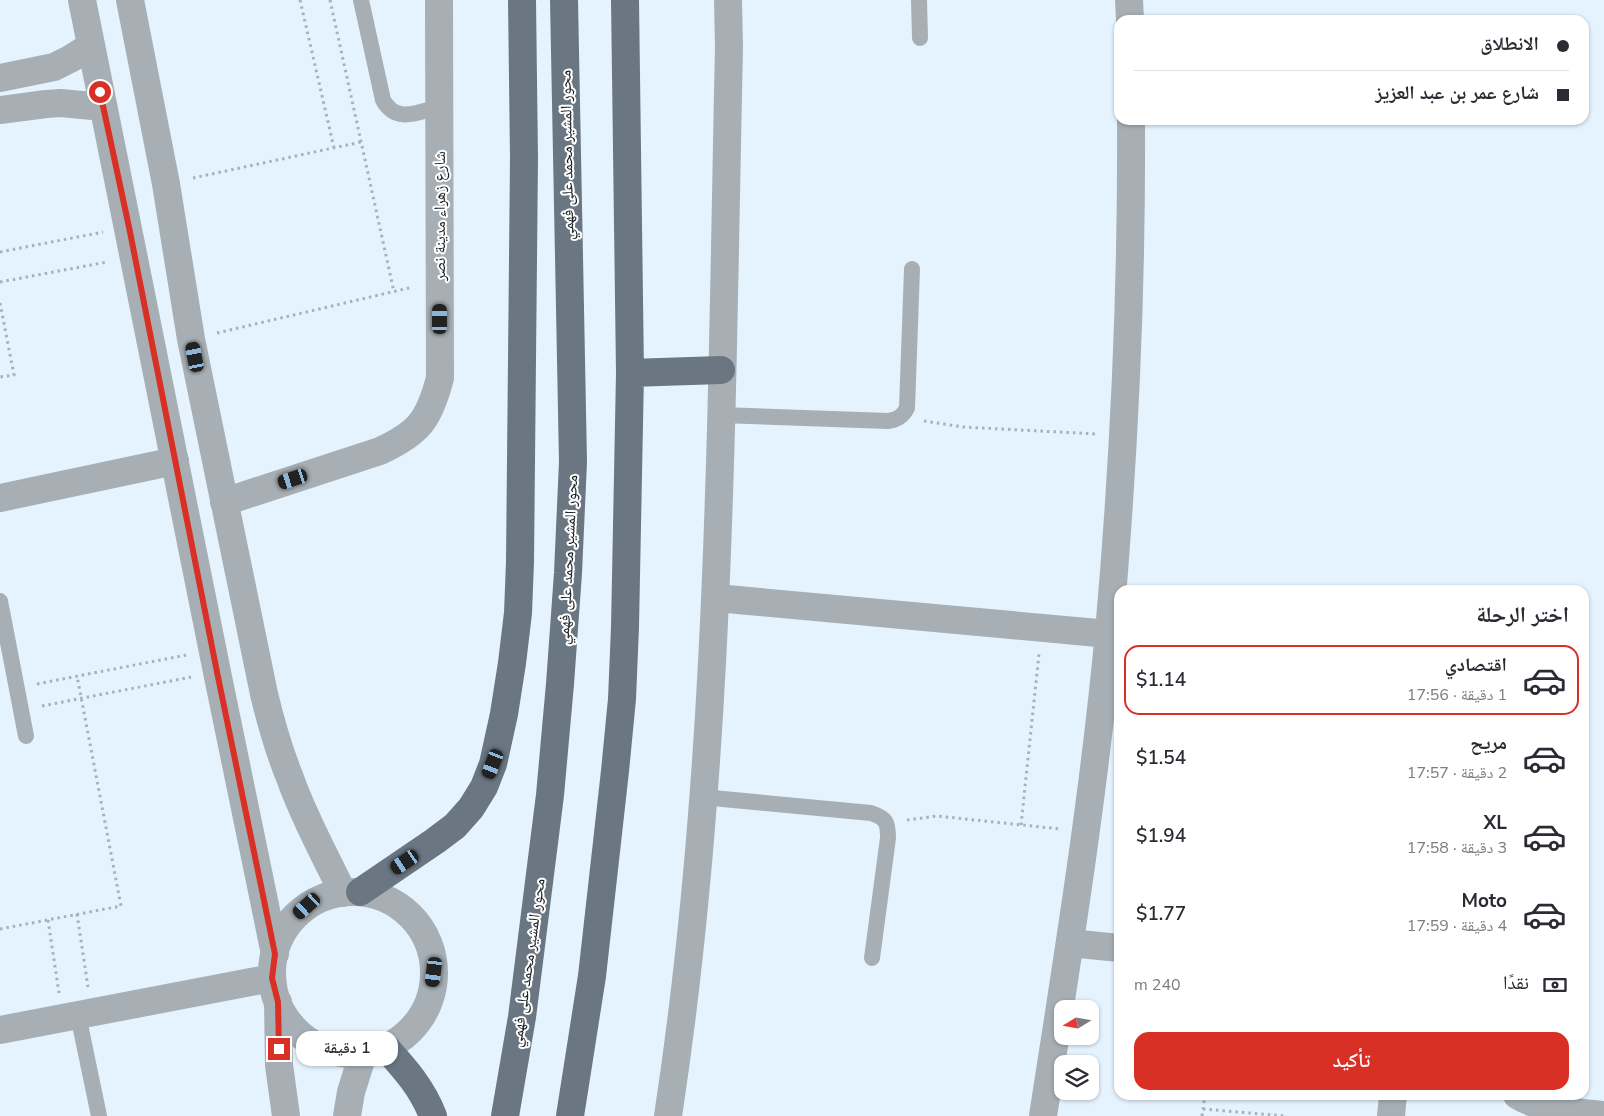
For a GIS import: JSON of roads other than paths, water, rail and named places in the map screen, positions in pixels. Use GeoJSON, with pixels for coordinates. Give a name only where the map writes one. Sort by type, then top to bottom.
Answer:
{"type":"FeatureCollection","features":[{"type":"Feature","properties":{"kind":"main road"},"geometry":{"type":"LineString","coordinates":[[352,892],[435,841],[455,826],[471,808],[484,787],[493,764],[504,714],[517,621],[520,562],[524,158],[522,0]]}},
{"type":"Feature","properties":{"kind":"main road","name":"محور المشير محمد على فهمي"},"geometry":{"type":"LineString","coordinates":[[505,1116],[522,1016],[550,795],[569,554],[573,462],[564,0]]}},
{"type":"Feature","properties":{"kind":"main road"},"geometry":{"type":"LineString","coordinates":[[570,1116],[592,976],[622,699],[626,619],[630,373],[625,0]]}},
{"type":"Feature","properties":{"kind":"main road"},"geometry":{"type":"LineString","coordinates":[[630,373],[721,370]]}},
{"type":"Feature","properties":{"kind":"main road"},"geometry":{"type":"LineString","coordinates":[[375,1051],[416,1082],[426,1098],[433,1116]]}},
{"type":"Feature","properties":{"kind":"street"},"geometry":{"type":"LineString","coordinates":[[82,0],[215,661],[275,978],[288,1021],[303,1036],[321,1048],[342,1054],[375,1051],[406,1035],[422,1017],[431,995],[433,980],[431,948],[420,927],[404,909],[383,898],[352,892],[324,897],[307,906],[293,919],[282,936],[275,978],[279,1065],[286,1116]]}},
{"type":"Feature","properties":{"kind":"street"},"geometry":{"type":"LineString","coordinates":[[130,0],[166,184],[192,339],[264,694],[275,737],[307,820],[352,892]]}},
{"type":"Feature","properties":{"kind":"street","name":"شارع زهراء مدينة نصر"},"geometry":{"type":"LineString","coordinates":[[224,502],[380,451],[403,441],[421,424],[434,402],[440,378],[439,0]]}},
{"type":"Feature","properties":{"kind":"street"},"geometry":{"type":"LineString","coordinates":[[668,1116],[680,1041],[693,919],[716,598],[728,0]]}},
{"type":"Feature","properties":{"kind":"street"},"geometry":{"type":"LineString","coordinates":[[1129,0],[1130,15]]}},
{"type":"Feature","properties":{"kind":"street"},"geometry":{"type":"LineString","coordinates":[[0,78],[54,67],[91,46]]}},
{"type":"Feature","properties":{"kind":"street"},"geometry":{"type":"LineString","coordinates":[[0,110],[61,103],[103,107]]}},
{"type":"Feature","properties":{"kind":"street"},"geometry":{"type":"LineString","coordinates":[[1043,1116],[1086,832],[1109,634],[1123,436],[1128,311],[1131,125]]}},
{"type":"Feature","properties":{"kind":"street"},"geometry":{"type":"LineString","coordinates":[[0,498],[175,461]]}},
{"type":"Feature","properties":{"kind":"street"},"geometry":{"type":"LineString","coordinates":[[716,598],[1109,634]]}},
{"type":"Feature","properties":{"kind":"street"},"geometry":{"type":"LineString","coordinates":[[1070,943],[1114,947]]}},
{"type":"Feature","properties":{"kind":"street"},"geometry":{"type":"LineString","coordinates":[[0,1030],[275,978]]}},
{"type":"Feature","properties":{"kind":"street"},"geometry":{"type":"LineString","coordinates":[[346,1116],[351,1092],[375,1051]]}},
{"type":"Feature","properties":{"kind":"street"},"geometry":{"type":"LineString","coordinates":[[1391,1116],[1393,1100]]}},
{"type":"Feature","properties":{"kind":"street"},"geometry":{"type":"LineString","coordinates":[[1533,1106],[1604,1115]]}},
{"type":"Feature","properties":{"kind":"lane"},"geometry":{"type":"LineString","coordinates":[[361,0],[383,100],[388,108],[396,114],[405,115],[439,107]]}},
{"type":"Feature","properties":{"kind":"lane"},"geometry":{"type":"LineString","coordinates":[[919,0],[920,38]]}},
{"type":"Feature","properties":{"kind":"lane"},"geometry":{"type":"LineString","coordinates":[[720,415],[897,420],[907,408],[912,269]]}},
{"type":"Feature","properties":{"kind":"lane"},"geometry":{"type":"LineString","coordinates":[[0,601],[26,736]]}},
{"type":"Feature","properties":{"kind":"lane"},"geometry":{"type":"LineString","coordinates":[[702,797],[871,813],[882,817],[888,826],[872,958]]}},
{"type":"Feature","properties":{"kind":"lane"},"geometry":{"type":"LineString","coordinates":[[78,1015],[99,1116]]}}]}
